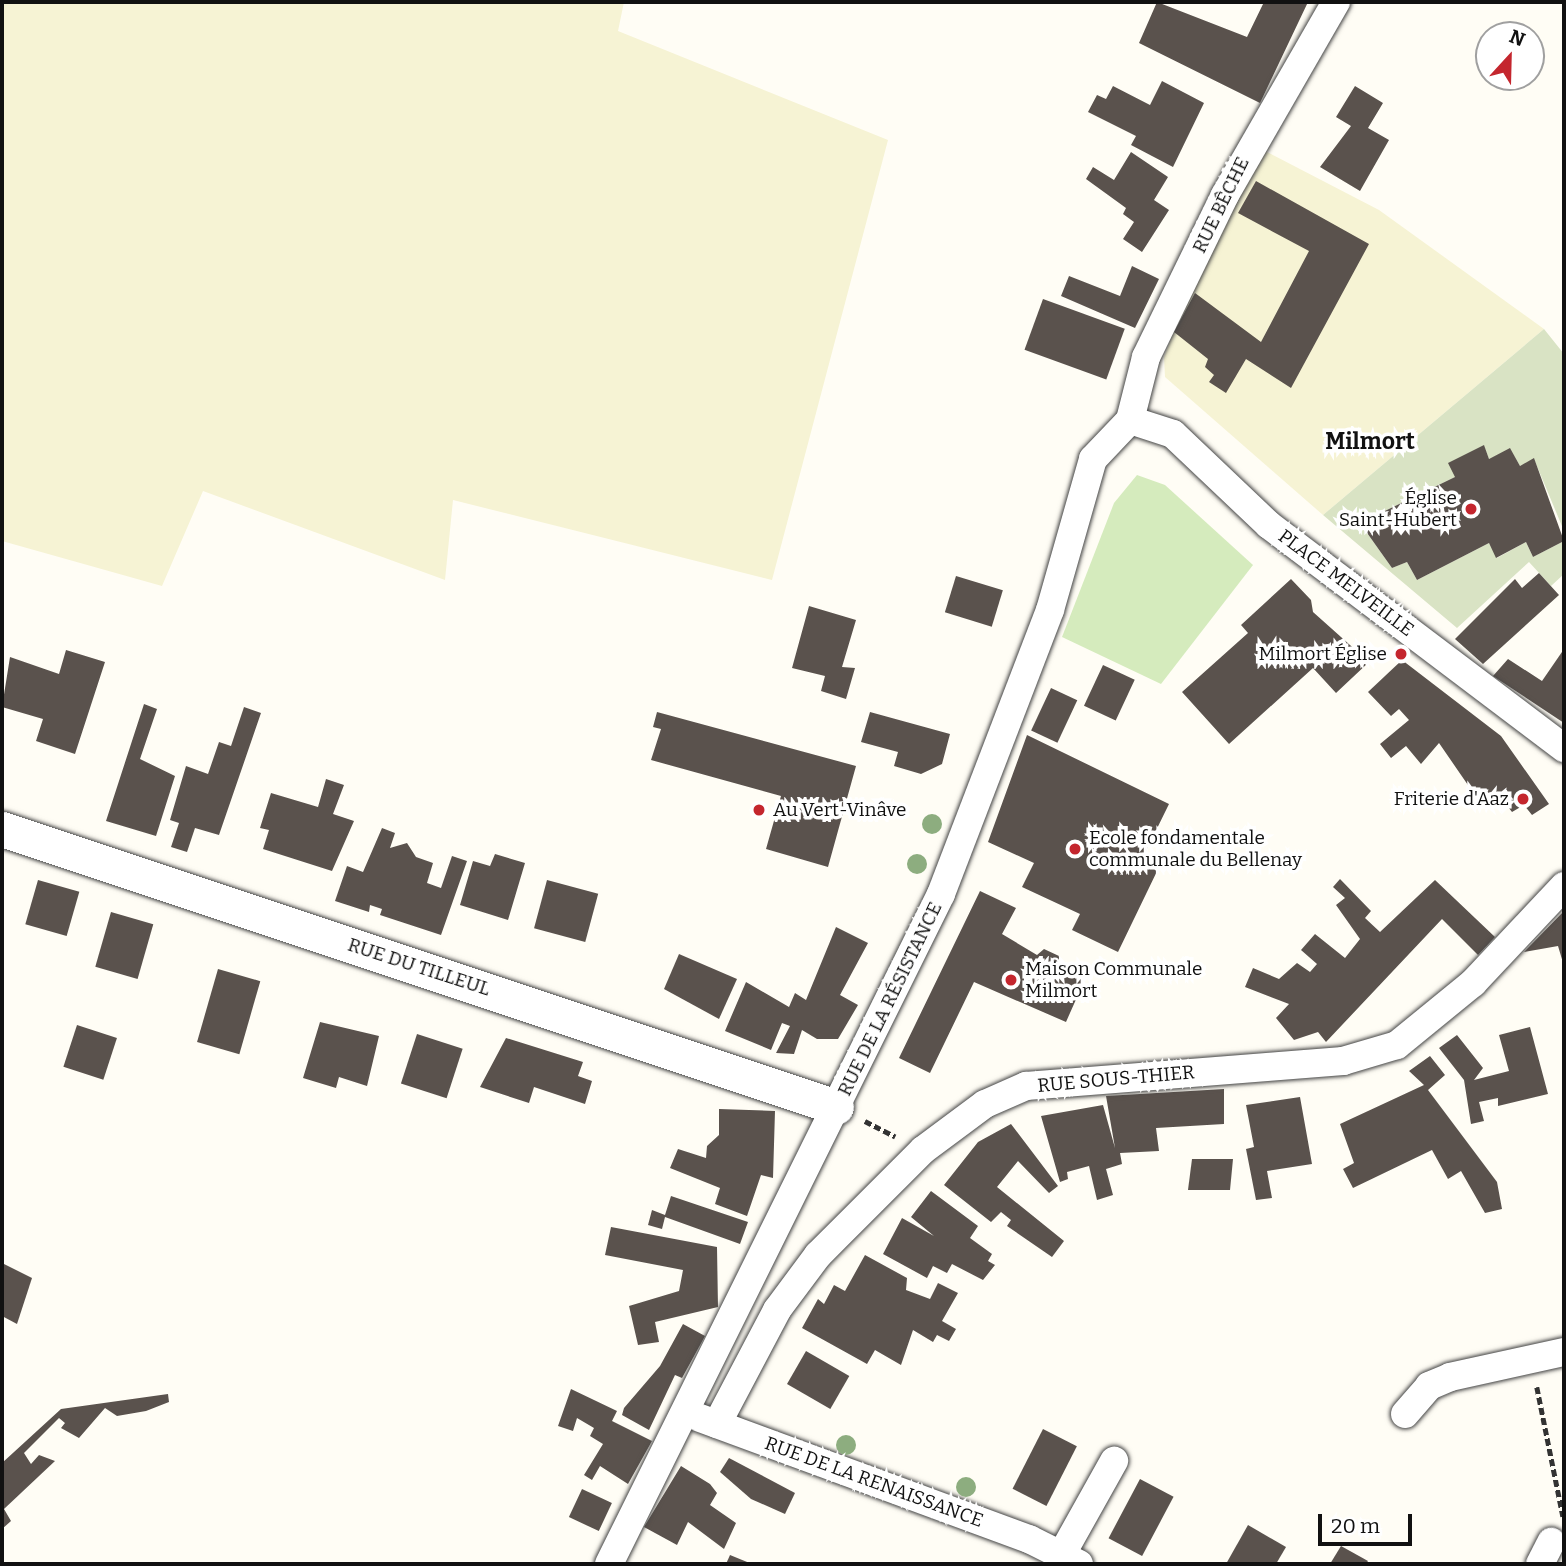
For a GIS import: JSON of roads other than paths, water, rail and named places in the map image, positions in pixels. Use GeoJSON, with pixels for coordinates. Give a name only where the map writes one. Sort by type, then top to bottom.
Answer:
{"type":"FeatureCollection","features":[{"type":"Feature","properties":{"kind":"street","name":"RUE BÊCHE"},"geometry":{"type":"LineString","coordinates":[[1130,420],[1146,357],[1225,195],[1336,2]]}},
{"type":"Feature","properties":{"kind":"street","name":"PLACE MELVEILLE"},"geometry":{"type":"LineString","coordinates":[[1130,420],[1173,434],[1269,525],[1564,748]]}},
{"type":"Feature","properties":{"kind":"street","name":"RUE DE LA RÉSISTANCE"},"geometry":{"type":"LineString","coordinates":[[608,1564],[941,894],[1050,610],[1093,458],[1130,420]]}},
{"type":"Feature","properties":{"kind":"street","name":"RUE DU TILLEUL"},"geometry":{"type":"LineString","coordinates":[[2,829],[836,1107]]}},
{"type":"Feature","properties":{"kind":"street","name":"RUE SOUS-THIER"},"geometry":{"type":"LineString","coordinates":[[717,1424],[797,1281],[923,1150],[985,1104],[1026,1086],[1343,1061],[1397,1045],[1473,983],[1564,886]]}},
{"type":"Feature","properties":{"kind":"street"},"geometry":{"type":"LineString","coordinates":[[1405,1414],[1429,1386],[1564,1352]]}},
{"type":"Feature","properties":{"kind":"street","name":"RUE DE LA RENAISSANCE"},"geometry":{"type":"LineString","coordinates":[[684,1413],[1070,1559],[1114,1461]]}},
{"type":"Feature","properties":{"kind":"place","name":"Église Saint-Hubert"},"geometry":{"type":"Point","coordinates":[1471,509]}},
{"type":"Feature","properties":{"kind":"place","name":"Milmort Église"},"geometry":{"type":"Point","coordinates":[1401,654]}},
{"type":"Feature","properties":{"kind":"place","name":"Friterie d'Aaz"},"geometry":{"type":"Point","coordinates":[1523,799]}},
{"type":"Feature","properties":{"kind":"place","name":"Au Vert-Vinâve"},"geometry":{"type":"Point","coordinates":[759,810]}},
{"type":"Feature","properties":{"kind":"place","name":"Ecole fondamentale communale du Bellenay"},"geometry":{"type":"Point","coordinates":[1075,849]}},
{"type":"Feature","properties":{"kind":"place","name":"Maison Communale Milmort"},"geometry":{"type":"Point","coordinates":[1011,980]}},
{"type":"Feature","properties":{"kind":"district","name":"Milmort"},"geometry":{"type":"Point","coordinates":[1370,441]}}]}
